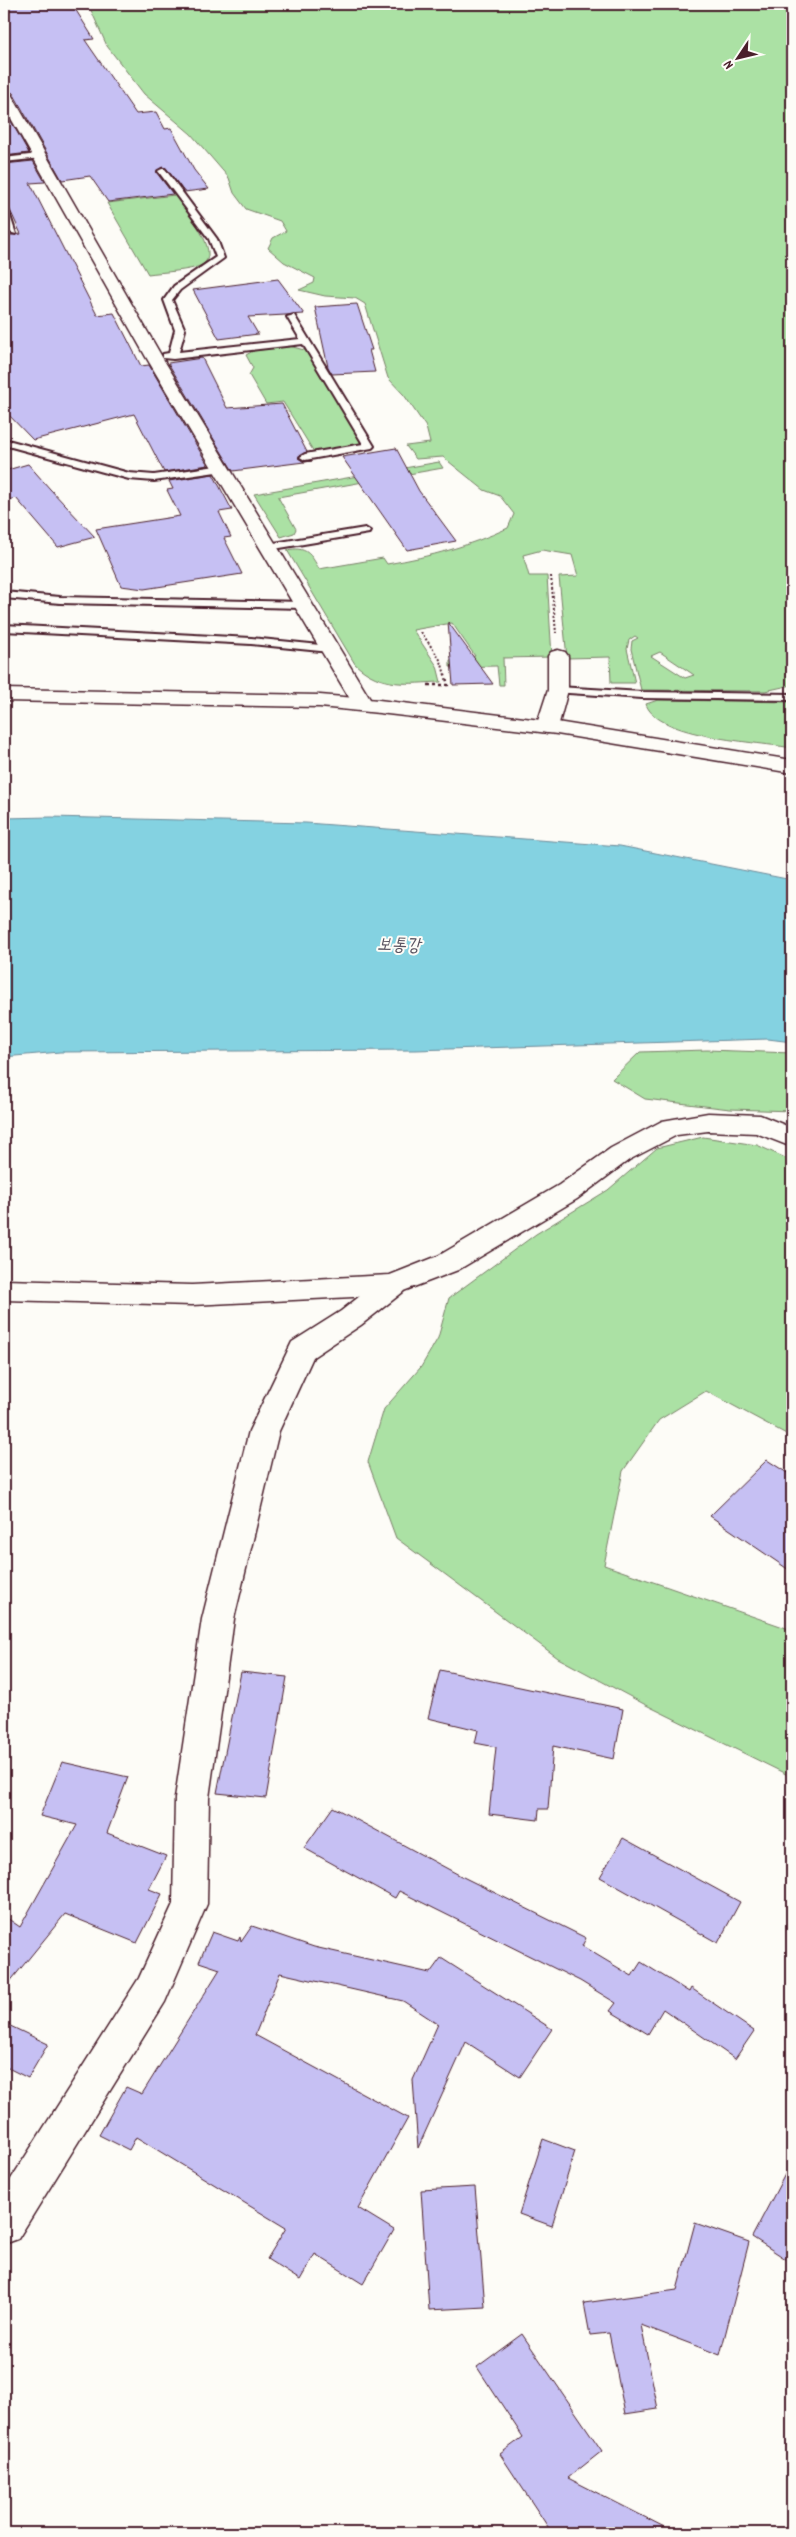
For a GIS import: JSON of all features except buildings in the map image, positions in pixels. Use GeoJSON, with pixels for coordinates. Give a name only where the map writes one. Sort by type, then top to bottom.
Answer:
{"type":"FeatureCollection","features":[{"type":"Feature","properties":{"kind":"street"},"geometry":{"type":"LineString","coordinates":[[4,94],[154,358],[223,468],[268,547],[363,704]]}},
{"type":"Feature","properties":{"kind":"street"},"geometry":{"type":"LineString","coordinates":[[547,727],[558,690],[558,656]]}},
{"type":"Feature","properties":{"kind":"street"},"geometry":{"type":"LineString","coordinates":[[4,696],[320,701],[363,704],[547,727],[691,748],[792,767]]}},
{"type":"Feature","properties":{"kind":"street"},"geometry":{"type":"LineString","coordinates":[[4,2226],[152,1990],[190,1904],[192,1798],[218,1619],[264,1431],[302,1350],[351,1318],[393,1285],[448,1263],[568,1192],[620,1154],[671,1127],[708,1122],[760,1124],[792,1138]]}},
{"type":"Feature","properties":{"kind":"street"},"geometry":{"type":"LineString","coordinates":[[4,1290],[192,1296],[393,1285]]}},
{"type":"Feature","properties":{"kind":"lane"},"geometry":{"type":"LineString","coordinates":[[4,160],[38,156]]}},
{"type":"Feature","properties":{"kind":"lane"},"geometry":{"type":"LineString","coordinates":[[162,171],[213,239],[220,258],[210,268],[171,291],[168,300],[180,330],[173,356]]}},
{"type":"Feature","properties":{"kind":"lane"},"geometry":{"type":"LineString","coordinates":[[4,210],[13,232]]}},
{"type":"Feature","properties":{"kind":"lane"},"geometry":{"type":"LineString","coordinates":[[292,317],[369,446],[305,457]]}},
{"type":"Feature","properties":{"kind":"lane"},"geometry":{"type":"LineString","coordinates":[[154,358],[307,341]]}},
{"type":"Feature","properties":{"kind":"lane"},"geometry":{"type":"LineString","coordinates":[[4,442],[129,476],[154,478],[223,468]]}},
{"type":"Feature","properties":{"kind":"lane"},"geometry":{"type":"LineString","coordinates":[[268,547],[365,531]]}},
{"type":"Feature","properties":{"kind":"lane"},"geometry":{"type":"LineString","coordinates":[[4,595],[60,600],[303,605]]}},
{"type":"Feature","properties":{"kind":"lane"},"geometry":{"type":"LineString","coordinates":[[4,628],[251,641],[330,649]]}},
{"type":"Feature","properties":{"kind":"lane"},"geometry":{"type":"LineString","coordinates":[[558,690],[792,697]]}},
{"type":"Feature","properties":{"kind":"path"},"geometry":{"type":"LineString","coordinates":[[551,576],[558,656]]}},
{"type":"Feature","properties":{"kind":"path"},"geometry":{"type":"LineString","coordinates":[[418,685],[448,685],[442,660],[421,632]]}},
{"type":"Feature","properties":{"kind":"green space"},"geometry":{"type":"Polygon","coordinates":[[[91,4],[792,4],[792,685],[765,691],[641,690],[631,649],[632,641],[638,638],[635,636],[629,640],[627,649],[635,683],[611,683],[610,657],[567,658],[559,577],[578,576],[572,555],[542,550],[523,555],[529,576],[547,576],[552,657],[503,658],[504,685],[499,685],[497,666],[450,667],[450,661],[475,656],[452,623],[413,630],[437,666],[441,682],[396,683],[385,681],[375,678],[355,664],[287,550],[299,549],[307,552],[319,569],[383,558],[387,564],[419,558],[478,541],[508,528],[514,514],[500,496],[484,490],[443,457],[416,459],[406,446],[430,443],[426,427],[404,395],[388,378],[365,304],[355,298],[325,296],[299,290],[314,283],[315,278],[284,262],[268,248],[273,238],[286,231],[280,221],[246,209],[234,193],[229,178],[191,134],[144,94],[107,46],[90,8],[91,4]],[[660,652],[651,656],[685,678],[694,675],[660,652]]]}},
{"type":"Feature","properties":{"kind":"green space"},"geometry":{"type":"Polygon","coordinates":[[[175,195],[200,230],[208,251],[207,259],[202,265],[191,269],[148,274],[107,203],[175,195]]]}},
{"type":"Feature","properties":{"kind":"green space"},"geometry":{"type":"Polygon","coordinates":[[[289,346],[312,352],[363,443],[314,452],[283,402],[266,404],[249,375],[253,368],[246,355],[253,351],[289,346]]]}},
{"type":"Feature","properties":{"kind":"green space"},"geometry":{"type":"Polygon","coordinates":[[[439,462],[443,468],[278,497],[296,529],[294,533],[281,537],[254,494],[439,462]]]}},
{"type":"Feature","properties":{"kind":"green space"},"geometry":{"type":"Polygon","coordinates":[[[658,700],[792,702],[792,748],[711,736],[669,724],[654,715],[646,704],[658,700]]]}},
{"type":"Feature","properties":{"kind":"green space"},"geometry":{"type":"Polygon","coordinates":[[[707,1050],[792,1053],[792,1111],[730,1109],[645,1099],[612,1079],[640,1052],[707,1050]]]}},
{"type":"Feature","properties":{"kind":"green space"},"geometry":{"type":"Polygon","coordinates":[[[703,1137],[757,1145],[792,1161],[792,1437],[706,1391],[659,1420],[623,1471],[604,1565],[792,1630],[792,1777],[644,1704],[558,1658],[396,1538],[368,1462],[384,1409],[421,1367],[438,1338],[449,1298],[536,1234],[608,1190],[657,1148],[703,1137]]]}},
{"type":"Feature","properties":{"kind":"water","name":"보통강"},"geometry":{"type":"Polygon","coordinates":[[[51,817],[306,823],[620,846],[792,880],[792,1042],[768,1039],[416,1050],[60,1052],[4,1057],[4,818],[51,817]]]}}]}
